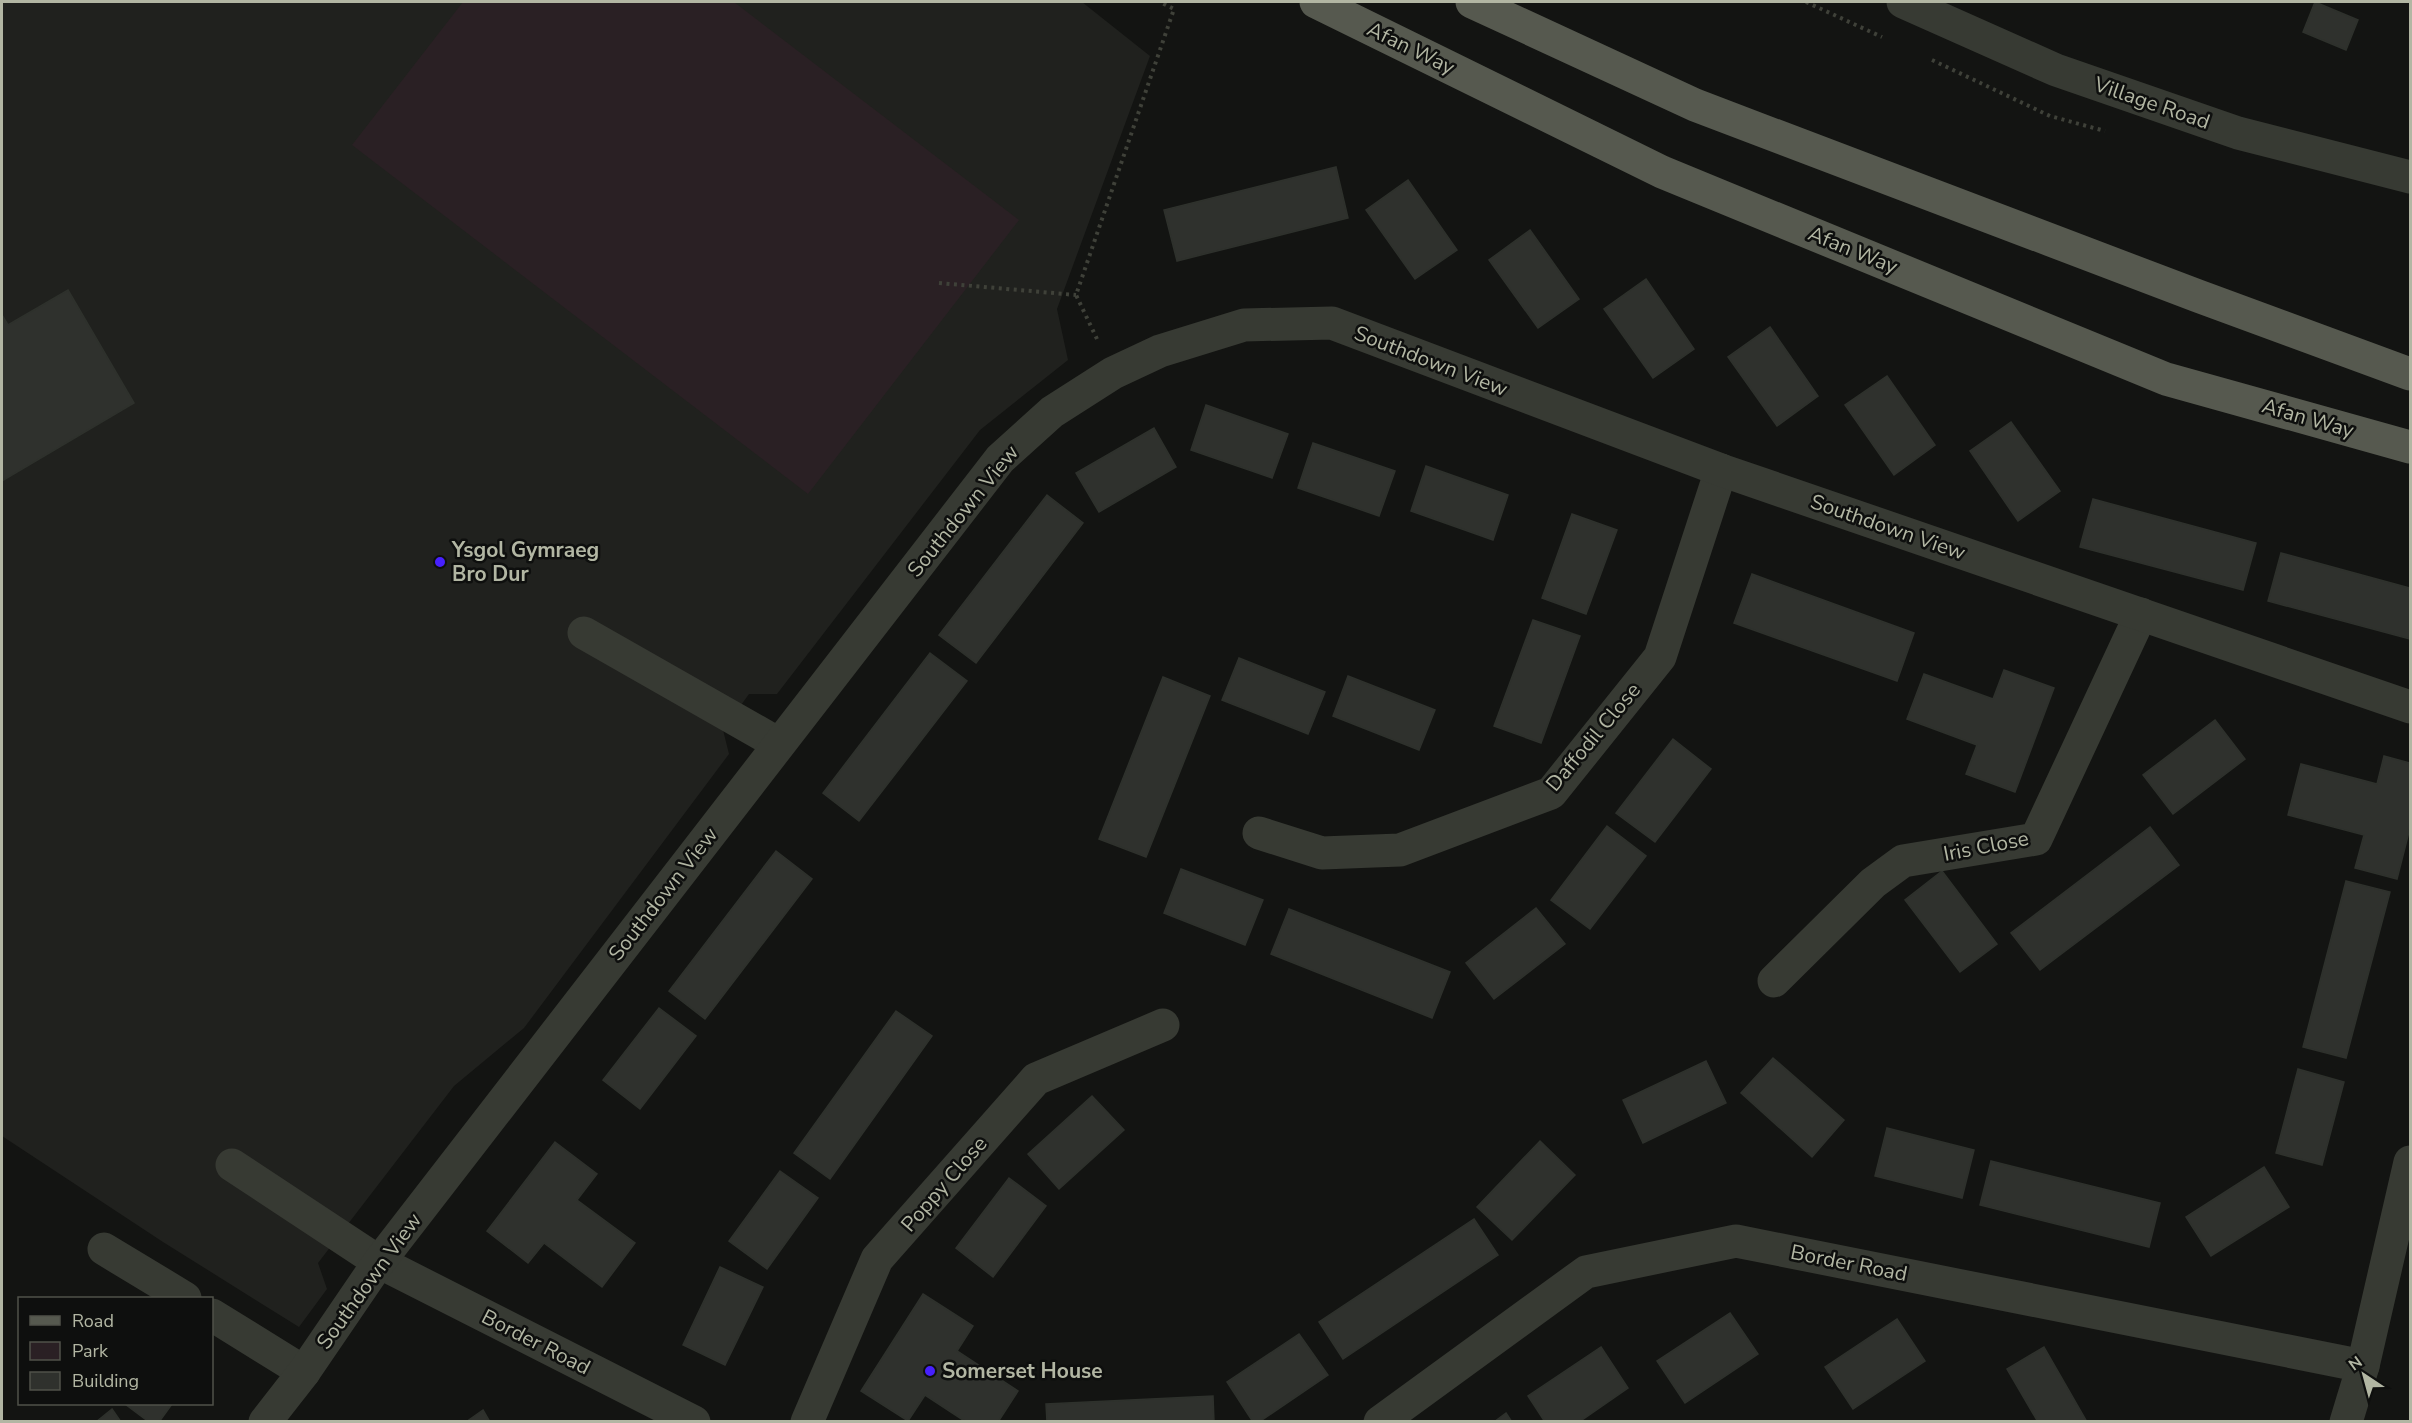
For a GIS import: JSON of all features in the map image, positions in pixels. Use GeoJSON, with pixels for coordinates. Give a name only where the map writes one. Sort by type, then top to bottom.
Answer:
{"type":"FeatureCollection","features":[{"type":"Feature","properties":{"kind":"main road","name":"Afan Way"},"geometry":{"type":"LineString","coordinates":[[1316,2],[1662,172],[2166,379],[2410,447]]}},
{"type":"Feature","properties":{"kind":"main road"},"geometry":{"type":"LineString","coordinates":[[1472,2],[1695,105],[2410,374]]}},
{"type":"Feature","properties":{"kind":"street","name":"Village Road"},"geometry":{"type":"LineString","coordinates":[[1903,2],[2067,74],[2238,133],[2410,177]]}},
{"type":"Feature","properties":{"kind":"street","name":"Southdown View"},"geometry":{"type":"LineString","coordinates":[[265,1422],[304,1372],[379,1262],[1000,459],[1052,412],[1113,373],[1160,351],[1244,325],[1332,323],[1721,470],[2410,707]]}},
{"type":"Feature","properties":{"kind":"street","name":"Daffodil Close"},"geometry":{"type":"LineString","coordinates":[[1259,833],[1322,853],[1400,850],[1551,792],[1660,657],[1721,470]]}},
{"type":"Feature","properties":{"kind":"street","name":"Iris Close"},"geometry":{"type":"LineString","coordinates":[[1774,981],[1873,883],[1903,861],[2036,839],[2141,614]]}},
{"type":"Feature","properties":{"kind":"street"},"geometry":{"type":"LineString","coordinates":[[584,633],[779,744]]}},
{"type":"Feature","properties":{"kind":"street","name":"Poppy Close"},"geometry":{"type":"LineString","coordinates":[[807,1422],[877,1259],[1035,1079],[1163,1025]]}},
{"type":"Feature","properties":{"kind":"street"},"geometry":{"type":"LineString","coordinates":[[2346,1422],[2362,1366],[2410,1162]]}},
{"type":"Feature","properties":{"kind":"street","name":"Border Road"},"geometry":{"type":"LineString","coordinates":[[232,1165],[379,1262],[693,1422]]}},
{"type":"Feature","properties":{"kind":"street","name":"Border Road"},"geometry":{"type":"LineString","coordinates":[[1380,1422],[1586,1272],[1736,1241],[2362,1366]]}},
{"type":"Feature","properties":{"kind":"street"},"geometry":{"type":"LineString","coordinates":[[104,1249],[181,1297]]}},
{"type":"Feature","properties":{"kind":"street"},"geometry":{"type":"LineString","coordinates":[[213,1316],[304,1372]]}},
{"type":"Feature","properties":{"kind":"path"},"geometry":{"type":"LineString","coordinates":[[1113,373],[1076,295],[1174,9],[1162,3]]}},
{"type":"Feature","properties":{"kind":"path"},"geometry":{"type":"LineString","coordinates":[[939,283],[1076,295]]}},
{"type":"Feature","properties":{"kind":"shaded area","name":"Ysgol Gymraeg Bro Dur"},"geometry":{"type":"Polygon","coordinates":[[[2,2],[1082,2],[1150,56],[1057,309],[1068,360],[980,430],[777,694],[749,694],[723,730],[729,754],[524,1028],[454,1086],[318,1263],[327,1289],[299,1327],[163,1242],[2,1136],[2,2]]]}},
{"type":"Feature","properties":{"kind":"green space"},"geometry":{"type":"Polygon","coordinates":[[[463,2],[734,2],[1019,220],[808,494],[352,145],[463,2]]]}},
{"type":"Feature","properties":{"kind":"building"},"geometry":{"type":"Polygon","coordinates":[[[2315,2],[2358,20],[2346,50],[2303,32],[2315,2]]]}},
{"type":"Feature","properties":{"kind":"building"},"geometry":{"type":"Polygon","coordinates":[[[1336,167],[1348,218],[1177,261],[1164,210],[1336,167]]]}},
{"type":"Feature","properties":{"kind":"building"},"geometry":{"type":"Polygon","coordinates":[[[1408,180],[1457,250],[1415,279],[1366,210],[1408,180]]]}},
{"type":"Feature","properties":{"kind":"building"},"geometry":{"type":"Polygon","coordinates":[[[1530,230],[1579,299],[1538,328],[1489,260],[1530,230]]]}},
{"type":"Feature","properties":{"kind":"building"},"geometry":{"type":"Polygon","coordinates":[[[1646,279],[1694,349],[1653,378],[1604,309],[1646,279]]]}},
{"type":"Feature","properties":{"kind":"building"},"geometry":{"type":"Polygon","coordinates":[[[68,290],[134,403],[2,481],[2,315],[8,325],[68,290]]]}},
{"type":"Feature","properties":{"kind":"building"},"geometry":{"type":"Polygon","coordinates":[[[1770,327],[1818,396],[1777,426],[1728,357],[1770,327]]]}},
{"type":"Feature","properties":{"kind":"building"},"geometry":{"type":"Polygon","coordinates":[[[1887,376],[1935,445],[1894,475],[1845,405],[1887,376]]]}},
{"type":"Feature","properties":{"kind":"building"},"geometry":{"type":"Polygon","coordinates":[[[1206,405],[1288,434],[1272,478],[1191,450],[1206,405]]]}},
{"type":"Feature","properties":{"kind":"building"},"geometry":{"type":"Polygon","coordinates":[[[2011,422],[2060,491],[2018,521],[1970,451],[2011,422]]]}},
{"type":"Feature","properties":{"kind":"building"},"geometry":{"type":"Polygon","coordinates":[[[1154,428],[1176,467],[1099,512],[1076,473],[1154,428]]]}},
{"type":"Feature","properties":{"kind":"building"},"geometry":{"type":"Polygon","coordinates":[[[1313,443],[1395,471],[1379,516],[1298,488],[1313,443]]]}},
{"type":"Feature","properties":{"kind":"building"},"geometry":{"type":"Polygon","coordinates":[[[1426,466],[1508,495],[1493,540],[1411,511],[1426,466]]]}},
{"type":"Feature","properties":{"kind":"building"},"geometry":{"type":"Polygon","coordinates":[[[1047,495],[1083,523],[976,663],[939,635],[1047,495]]]}},
{"type":"Feature","properties":{"kind":"building"},"geometry":{"type":"Polygon","coordinates":[[[2093,499],[2256,543],[2243,590],[2080,547],[2093,499]]]}},
{"type":"Feature","properties":{"kind":"building"},"geometry":{"type":"Polygon","coordinates":[[[1572,514],[1617,530],[1586,614],[1542,598],[1572,514]]]}},
{"type":"Feature","properties":{"kind":"building"},"geometry":{"type":"Polygon","coordinates":[[[2281,553],[2410,588],[2410,639],[2268,601],[2281,553]]]}},
{"type":"Feature","properties":{"kind":"building"},"geometry":{"type":"Polygon","coordinates":[[[1752,574],[1914,633],[1897,681],[1734,623],[1752,574]]]}},
{"type":"Feature","properties":{"kind":"building"},"geometry":{"type":"Polygon","coordinates":[[[1533,620],[1580,636],[1541,743],[1494,726],[1533,620]]]}},
{"type":"Feature","properties":{"kind":"building"},"geometry":{"type":"Polygon","coordinates":[[[930,653],[967,681],[859,821],[823,793],[930,653]]]}},
{"type":"Feature","properties":{"kind":"building"},"geometry":{"type":"Polygon","coordinates":[[[1239,658],[1325,692],[1308,734],[1222,700],[1239,658]]]}},
{"type":"Feature","properties":{"kind":"building"},"geometry":{"type":"Polygon","coordinates":[[[2004,670],[2054,688],[2015,792],[1966,774],[1977,745],[1907,719],[1924,674],[1993,699],[2004,670]]]}},
{"type":"Feature","properties":{"kind":"building"},"geometry":{"type":"Polygon","coordinates":[[[1348,676],[1435,710],[1419,750],[1333,716],[1348,676]]]}},
{"type":"Feature","properties":{"kind":"building"},"geometry":{"type":"Polygon","coordinates":[[[1163,677],[1210,696],[1146,857],[1099,839],[1163,677]]]}},
{"type":"Feature","properties":{"kind":"building"},"geometry":{"type":"Polygon","coordinates":[[[2215,720],[2245,759],[2173,814],[2143,775],[2215,720]]]}},
{"type":"Feature","properties":{"kind":"building"},"geometry":{"type":"Polygon","coordinates":[[[1673,739],[1711,769],[1655,842],[1616,813],[1673,739]]]}},
{"type":"Feature","properties":{"kind":"building"},"geometry":{"type":"Polygon","coordinates":[[[2384,756],[2410,763],[2410,828],[2397,879],[2355,868],[2364,835],[2288,815],[2301,764],[2377,784],[2384,756]]]}},
{"type":"Feature","properties":{"kind":"building"},"geometry":{"type":"Polygon","coordinates":[[[1607,826],[1646,856],[1590,929],[1551,900],[1607,826]]]}},
{"type":"Feature","properties":{"kind":"building"},"geometry":{"type":"Polygon","coordinates":[[[2150,827],[2179,865],[2040,970],[2011,933],[2150,827]]]}},
{"type":"Feature","properties":{"kind":"building"},"geometry":{"type":"Polygon","coordinates":[[[776,851],[812,879],[705,1019],[669,991],[776,851]]]}},
{"type":"Feature","properties":{"kind":"building"},"geometry":{"type":"Polygon","coordinates":[[[1181,869],[1263,900],[1245,945],[1164,913],[1181,869]]]}},
{"type":"Feature","properties":{"kind":"building"},"geometry":{"type":"Polygon","coordinates":[[[1942,871],[1997,944],[1960,972],[1905,900],[1942,871]]]}},
{"type":"Feature","properties":{"kind":"building"},"geometry":{"type":"Polygon","coordinates":[[[2346,881],[2390,892],[2346,1058],[2303,1047],[2346,881]]]}},
{"type":"Feature","properties":{"kind":"building"},"geometry":{"type":"Polygon","coordinates":[[[1536,908],[1565,944],[1494,999],[1466,963],[1536,908]]]}},
{"type":"Feature","properties":{"kind":"building"},"geometry":{"type":"Polygon","coordinates":[[[1289,909],[1450,972],[1432,1018],[1271,954],[1289,909]]]}},
{"type":"Feature","properties":{"kind":"building"},"geometry":{"type":"Polygon","coordinates":[[[659,1008],[696,1036],[640,1109],[603,1080],[659,1008]]]}},
{"type":"Feature","properties":{"kind":"building"},"geometry":{"type":"Polygon","coordinates":[[[896,1011],[932,1036],[830,1179],[794,1153],[896,1011]]]}},
{"type":"Feature","properties":{"kind":"building"},"geometry":{"type":"Polygon","coordinates":[[[1773,1058],[1844,1120],[1812,1157],[1741,1093],[1773,1058]]]}},
{"type":"Feature","properties":{"kind":"building"},"geometry":{"type":"Polygon","coordinates":[[[1706,1061],[1726,1103],[1643,1143],[1623,1100],[1706,1061]]]}},
{"type":"Feature","properties":{"kind":"building"},"geometry":{"type":"Polygon","coordinates":[[[2298,1069],[2344,1082],[2322,1165],[2276,1153],[2298,1069]]]}},
{"type":"Feature","properties":{"kind":"building"},"geometry":{"type":"Polygon","coordinates":[[[1092,1096],[1124,1130],[1059,1189],[1028,1154],[1092,1096]]]}},
{"type":"Feature","properties":{"kind":"building"},"geometry":{"type":"Polygon","coordinates":[[[1887,1128],[1974,1150],[1962,1198],[1875,1176],[1887,1128]]]}},
{"type":"Feature","properties":{"kind":"building"},"geometry":{"type":"Polygon","coordinates":[[[1540,1141],[1575,1175],[1512,1240],[1477,1207],[1540,1141]]]}},
{"type":"Feature","properties":{"kind":"building"},"geometry":{"type":"Polygon","coordinates":[[[555,1142],[597,1174],[577,1200],[635,1243],[602,1287],[544,1243],[528,1263],[487,1231],[555,1142]]]}},
{"type":"Feature","properties":{"kind":"building"},"geometry":{"type":"Polygon","coordinates":[[[1991,1161],[2160,1203],[2149,1247],[1980,1205],[1991,1161]]]}},
{"type":"Feature","properties":{"kind":"building"},"geometry":{"type":"Polygon","coordinates":[[[2264,1167],[2289,1207],[2211,1256],[2186,1217],[2264,1167]]]}},
{"type":"Feature","properties":{"kind":"building"},"geometry":{"type":"Polygon","coordinates":[[[780,1171],[818,1198],[767,1269],[729,1241],[780,1171]]]}},
{"type":"Feature","properties":{"kind":"building"},"geometry":{"type":"Polygon","coordinates":[[[1009,1178],[1046,1206],[993,1277],[956,1248],[1009,1178]]]}},
{"type":"Feature","properties":{"kind":"building"},"geometry":{"type":"Polygon","coordinates":[[[1474,1219],[1498,1255],[1343,1359],[1319,1322],[1474,1219]]]}},
{"type":"Feature","properties":{"kind":"building"},"geometry":{"type":"Polygon","coordinates":[[[720,1267],[763,1287],[725,1365],[683,1345],[720,1267]]]}},
{"type":"Feature","properties":{"kind":"building","name":"Somerset House"},"geometry":{"type":"Polygon","coordinates":[[[923,1294],[973,1326],[957,1351],[1018,1391],[998,1422],[966,1422],[925,1395],[908,1421],[861,1391],[923,1294]]]}},
{"type":"Feature","properties":{"kind":"building"},"geometry":{"type":"Polygon","coordinates":[[[1730,1313],[1758,1354],[1685,1403],[1657,1361],[1730,1313]]]}},
{"type":"Feature","properties":{"kind":"building"},"geometry":{"type":"Polygon","coordinates":[[[1897,1319],[1925,1361],[1853,1409],[1825,1367],[1897,1319]]]}},
{"type":"Feature","properties":{"kind":"building"},"geometry":{"type":"Polygon","coordinates":[[[1299,1334],[1328,1375],[1259,1422],[1253,1422],[1227,1382],[1299,1334]]]}},
{"type":"Feature","properties":{"kind":"building"},"geometry":{"type":"Polygon","coordinates":[[[1601,1347],[1628,1388],[1579,1422],[1545,1422],[1528,1396],[1601,1347]]]}},
{"type":"Feature","properties":{"kind":"building"},"geometry":{"type":"Polygon","coordinates":[[[2044,1347],[2087,1422],[2038,1422],[2007,1369],[2044,1347]]]}},
{"type":"Feature","properties":{"kind":"building"},"geometry":{"type":"Polygon","coordinates":[[[1213,1396],[1214,1422],[1047,1422],[1046,1404],[1213,1396]]]}},
{"type":"Feature","properties":{"kind":"building"},"geometry":{"type":"Polygon","coordinates":[[[126,1405],[171,1405],[159,1422],[149,1422],[126,1405]]]}},
{"type":"Feature","properties":{"kind":"building"},"geometry":{"type":"Polygon","coordinates":[[[112,1409],[121,1422],[96,1422],[112,1409]]]}},
{"type":"Feature","properties":{"kind":"building"},"geometry":{"type":"Polygon","coordinates":[[[483,1410],[490,1422],[466,1422],[483,1410]]]}},
{"type":"Feature","properties":{"kind":"building"},"geometry":{"type":"Polygon","coordinates":[[[1506,1413],[1512,1422],[1494,1422],[1506,1413]]]}},
{"type":"Feature","properties":{"kind":"place","name":"Ysgol Gymraeg Bro Dur"},"geometry":{"type":"Point","coordinates":[440,562]}},
{"type":"Feature","properties":{"kind":"place","name":"Somerset House"},"geometry":{"type":"Point","coordinates":[930,1371]}}]}
